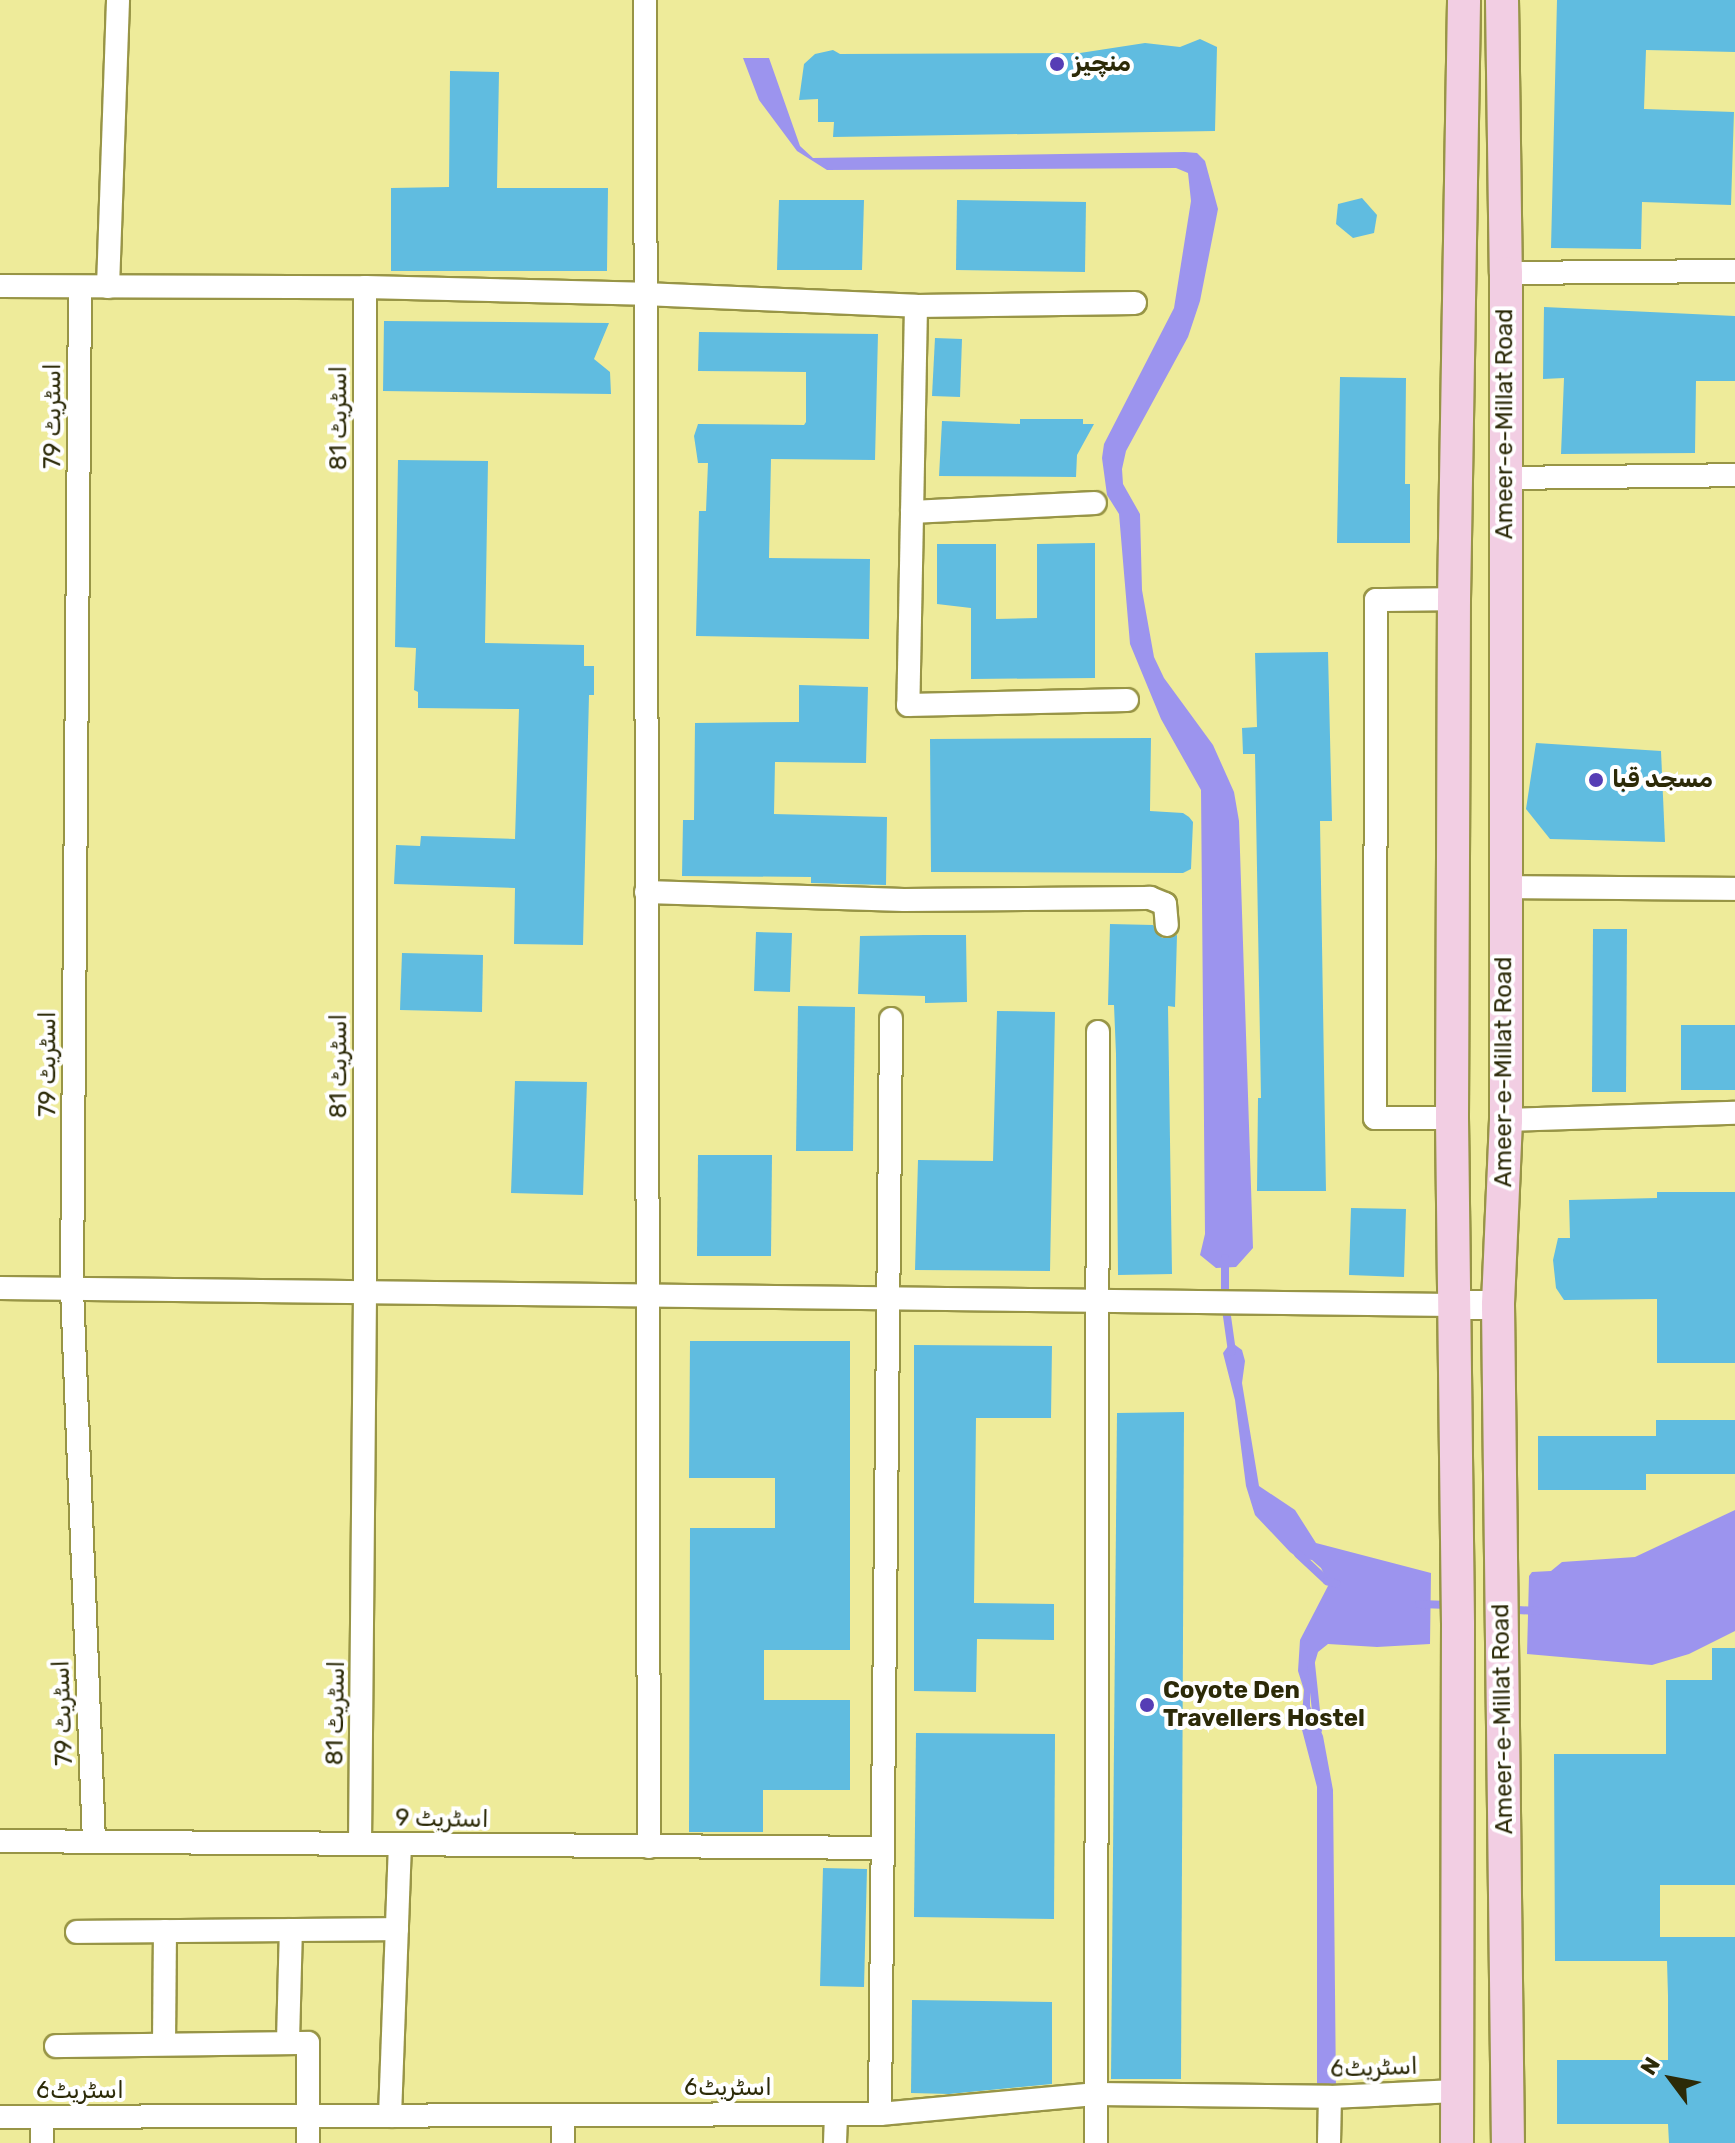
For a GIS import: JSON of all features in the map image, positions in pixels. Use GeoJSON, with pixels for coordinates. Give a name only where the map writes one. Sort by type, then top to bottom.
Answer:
{"type":"FeatureCollection","features":[{"type":"Feature","properties":{"kind":"main road","name":"Ameer-e-Millat Road"},"geometry":{"type":"LineString","coordinates":[[1457,2143],[1458,1624],[1452,1118],[1454,599],[1464,0]]}},
{"type":"Feature","properties":{"kind":"main road","name":"Ameer-e-Millat Road"},"geometry":{"type":"LineString","coordinates":[[1502,0],[1506,273],[1503,600],[1506,1120],[1498,1305],[1508,2143]]}},
{"type":"Feature","properties":{"kind":"main road"},"geometry":{"type":"LineString","coordinates":[[1454,599],[1503,600]]}},
{"type":"Feature","properties":{"kind":"street"},"geometry":{"type":"LineString","coordinates":[[108,287],[118,0]]}},
{"type":"Feature","properties":{"kind":"street"},"geometry":{"type":"LineString","coordinates":[[645,0],[649,1847]]}},
{"type":"Feature","properties":{"kind":"street"},"geometry":{"type":"LineString","coordinates":[[1506,273],[1735,271]]}},
{"type":"Feature","properties":{"kind":"street"},"geometry":{"type":"LineString","coordinates":[[0,286],[365,287],[644,294],[916,306],[1135,303]]}},
{"type":"Feature","properties":{"kind":"street","name":"اسٹریٹ 79"},"geometry":{"type":"LineString","coordinates":[[80,287],[72,1289],[94,1841]]}},
{"type":"Feature","properties":{"kind":"street","name":"اسٹریٹ 81"},"geometry":{"type":"LineString","coordinates":[[360,1844],[365,1292],[365,287]]}},
{"type":"Feature","properties":{"kind":"street"},"geometry":{"type":"LineString","coordinates":[[916,306],[908,705],[1127,700]]}},
{"type":"Feature","properties":{"kind":"street"},"geometry":{"type":"LineString","coordinates":[[1505,478],[1735,475]]}},
{"type":"Feature","properties":{"kind":"street"},"geometry":{"type":"LineString","coordinates":[[912,512],[1095,503]]}},
{"type":"Feature","properties":{"kind":"street"},"geometry":{"type":"LineString","coordinates":[[1452,1118],[1375,1118],[1376,600],[1454,599]]}},
{"type":"Feature","properties":{"kind":"street"},"geometry":{"type":"LineString","coordinates":[[1504,887],[1735,889]]}},
{"type":"Feature","properties":{"kind":"street"},"geometry":{"type":"LineString","coordinates":[[646,892],[904,900],[1150,898],[1165,904],[1167,925]]}},
{"type":"Feature","properties":{"kind":"street"},"geometry":{"type":"LineString","coordinates":[[880,2114],[891,1019]]}},
{"type":"Feature","properties":{"kind":"street"},"geometry":{"type":"LineString","coordinates":[[1096,2143],[1095,1300],[1098,1032]]}},
{"type":"Feature","properties":{"kind":"street"},"geometry":{"type":"LineString","coordinates":[[1506,1120],[1735,1113]]}},
{"type":"Feature","properties":{"kind":"street"},"geometry":{"type":"LineString","coordinates":[[0,1288],[1498,1305]]}},
{"type":"Feature","properties":{"kind":"street","name":"اسٹریٹ 9"},"geometry":{"type":"LineString","coordinates":[[0,1841],[883,1848]]}},
{"type":"Feature","properties":{"kind":"street"},"geometry":{"type":"LineString","coordinates":[[390,2116],[400,1844]]}},
{"type":"Feature","properties":{"kind":"street"},"geometry":{"type":"LineString","coordinates":[[77,1932],[397,1929]]}},
{"type":"Feature","properties":{"kind":"street"},"geometry":{"type":"LineString","coordinates":[[288,2041],[291,1930]]}},
{"type":"Feature","properties":{"kind":"street"},"geometry":{"type":"LineString","coordinates":[[164,2044],[165,1931]]}},
{"type":"Feature","properties":{"kind":"street"},"geometry":{"type":"LineString","coordinates":[[56,2046],[308,2043],[308,2143]]}},
{"type":"Feature","properties":{"kind":"street","name":"اسٹریٹ6"},"geometry":{"type":"LineString","coordinates":[[0,2117],[880,2114],[1097,2094],[1330,2097],[1455,2091]]}},
{"type":"Feature","properties":{"kind":"street"},"geometry":{"type":"LineString","coordinates":[[1329,2143],[1330,2097]]}},
{"type":"Feature","properties":{"kind":"street"},"geometry":{"type":"LineString","coordinates":[[835,2143],[836,2114]]}},
{"type":"Feature","properties":{"kind":"street"},"geometry":{"type":"LineString","coordinates":[[563,2115],[563,2143]]}},
{"type":"Feature","properties":{"kind":"street"},"geometry":{"type":"LineString","coordinates":[[42,2117],[42,2143]]}},
{"type":"Feature","properties":{"kind":"shaded area"},"geometry":{"type":"Polygon","coordinates":[[[743,58],[769,58],[800,146],[813,158],[1185,152],[1197,153],[1205,161],[1218,209],[1200,301],[1188,337],[1126,451],[1122,469],[1123,484],[1140,514],[1142,590],[1154,657],[1164,678],[1213,745],[1234,792],[1239,821],[1253,1248],[1236,1267],[1216,1268],[1200,1255],[1205,1234],[1201,790],[1161,719],[1130,644],[1119,514],[1107,495],[1102,458],[1104,444],[1174,308],[1191,201],[1188,173],[1176,168],[827,170],[797,151],[759,100],[743,58]]]}},
{"type":"Feature","properties":{"kind":"shaded area"},"geometry":{"type":"Polygon","coordinates":[[[1231,1342],[1242,1350],[1245,1361],[1242,1383],[1259,1486],[1295,1510],[1316,1543],[1431,1573],[1430,1644],[1377,1647],[1328,1644],[1318,1652],[1310,1679],[1310,1706],[1323,1736],[1333,1790],[1336,2092],[1317,2092],[1317,1787],[1301,1726],[1304,1690],[1298,1671],[1300,1640],[1329,1584],[1321,1568],[1312,1560],[1298,1558],[1290,1552],[1255,1515],[1246,1486],[1235,1400],[1223,1353],[1231,1342]]]}},
{"type":"Feature","properties":{"kind":"shaded area"},"geometry":{"type":"Polygon","coordinates":[[[1735,1510],[1735,1631],[1689,1654],[1652,1665],[1527,1654],[1529,1576],[1532,1572],[1551,1571],[1562,1562],[1635,1557],[1735,1510]]]}},
{"type":"Feature","properties":{"kind":"building"},"geometry":{"type":"Polygon","coordinates":[[[1557,0],[1735,0],[1735,52],[1646,50],[1644,109],[1734,112],[1731,205],[1642,202],[1641,249],[1551,248],[1557,0]]]}},
{"type":"Feature","properties":{"kind":"building"},"geometry":{"type":"Polygon","coordinates":[[[1200,39],[1217,47],[1215,131],[833,137],[834,122],[818,122],[818,99],[799,100],[804,64],[815,54],[833,50],[840,54],[1080,53],[1145,43],[1180,47],[1200,39]]]}},
{"type":"Feature","properties":{"kind":"building"},"geometry":{"type":"Polygon","coordinates":[[[450,71],[499,72],[497,188],[608,188],[607,271],[391,271],[391,188],[449,187],[450,71]]]}},
{"type":"Feature","properties":{"kind":"building"},"geometry":{"type":"Polygon","coordinates":[[[1362,198],[1377,215],[1374,233],[1353,238],[1336,224],[1338,204],[1362,198]]]}},
{"type":"Feature","properties":{"kind":"building"},"geometry":{"type":"Polygon","coordinates":[[[779,200],[864,200],[862,270],[777,270],[779,200]]]}},
{"type":"Feature","properties":{"kind":"building"},"geometry":{"type":"Polygon","coordinates":[[[957,200],[1086,202],[1085,272],[956,270],[957,200]]]}},
{"type":"Feature","properties":{"kind":"building"},"geometry":{"type":"Polygon","coordinates":[[[1544,307],[1735,316],[1735,381],[1696,381],[1695,453],[1561,454],[1564,378],[1543,379],[1544,307]]]}},
{"type":"Feature","properties":{"kind":"building"},"geometry":{"type":"Polygon","coordinates":[[[384,321],[609,323],[594,359],[610,372],[611,394],[383,391],[384,321]]]}},
{"type":"Feature","properties":{"kind":"building"},"geometry":{"type":"Polygon","coordinates":[[[699,332],[878,334],[875,460],[771,459],[769,558],[870,559],[869,639],[696,636],[699,511],[706,511],[708,463],[698,463],[694,436],[698,424],[804,425],[806,422],[806,372],[698,371],[699,332]]]}},
{"type":"Feature","properties":{"kind":"building"},"geometry":{"type":"Polygon","coordinates":[[[935,338],[962,339],[960,397],[932,396],[935,338]]]}},
{"type":"Feature","properties":{"kind":"building"},"geometry":{"type":"Polygon","coordinates":[[[1340,377],[1406,378],[1405,484],[1410,484],[1410,543],[1337,543],[1340,377]]]}},
{"type":"Feature","properties":{"kind":"building"},"geometry":{"type":"Polygon","coordinates":[[[1020,419],[1083,419],[1083,424],[1094,424],[1077,455],[1076,477],[939,476],[942,421],[1020,424],[1020,419]]]}},
{"type":"Feature","properties":{"kind":"building"},"geometry":{"type":"Polygon","coordinates":[[[398,460],[488,461],[485,643],[584,645],[584,666],[594,666],[594,695],[589,695],[583,945],[514,944],[515,888],[394,884],[396,845],[420,846],[421,836],[515,839],[519,709],[418,708],[418,692],[414,690],[416,648],[395,647],[398,460]]]}},
{"type":"Feature","properties":{"kind":"building"},"geometry":{"type":"Polygon","coordinates":[[[1095,543],[1095,678],[971,679],[971,608],[937,604],[937,544],[996,544],[996,619],[1037,618],[1037,544],[1095,543]]]}},
{"type":"Feature","properties":{"kind":"building"},"geometry":{"type":"Polygon","coordinates":[[[1328,652],[1332,821],[1320,821],[1326,1191],[1257,1191],[1258,1098],[1261,1098],[1255,754],[1243,754],[1242,728],[1257,727],[1255,653],[1328,652]]]}},
{"type":"Feature","properties":{"kind":"building"},"geometry":{"type":"Polygon","coordinates":[[[799,685],[868,687],[866,763],[775,762],[774,814],[887,817],[886,885],[811,883],[811,877],[682,876],[683,820],[694,820],[695,723],[799,722],[799,685]]]}},
{"type":"Feature","properties":{"kind":"building"},"geometry":{"type":"Polygon","coordinates":[[[1151,738],[1150,811],[1183,813],[1193,822],[1191,869],[1183,873],[931,872],[930,739],[1151,738]]]}},
{"type":"Feature","properties":{"kind":"building","name":"مسجد قبا"},"geometry":{"type":"Polygon","coordinates":[[[1536,743],[1661,751],[1665,842],[1550,839],[1526,809],[1536,743]]]}},
{"type":"Feature","properties":{"kind":"building"},"geometry":{"type":"Polygon","coordinates":[[[1110,924],[1153,925],[1162,938],[1177,935],[1175,1007],[1168,1006],[1172,1274],[1118,1275],[1116,1054],[1114,1005],[1108,1005],[1110,924]]]}},
{"type":"Feature","properties":{"kind":"building"},"geometry":{"type":"Polygon","coordinates":[[[1593,929],[1627,929],[1626,1092],[1592,1092],[1593,929]]]}},
{"type":"Feature","properties":{"kind":"building"},"geometry":{"type":"Polygon","coordinates":[[[756,932],[792,933],[790,992],[754,991],[756,932]]]}},
{"type":"Feature","properties":{"kind":"building"},"geometry":{"type":"Polygon","coordinates":[[[966,935],[967,1002],[925,1003],[925,996],[858,994],[860,936],[966,935]]]}},
{"type":"Feature","properties":{"kind":"building"},"geometry":{"type":"Polygon","coordinates":[[[402,953],[483,955],[482,1012],[400,1010],[402,953]]]}},
{"type":"Feature","properties":{"kind":"building"},"geometry":{"type":"Polygon","coordinates":[[[798,1006],[855,1007],[853,1151],[796,1151],[798,1006]]]}},
{"type":"Feature","properties":{"kind":"building"},"geometry":{"type":"Polygon","coordinates":[[[997,1011],[1055,1012],[1050,1271],[915,1270],[918,1160],[993,1161],[997,1011]]]}},
{"type":"Feature","properties":{"kind":"building"},"geometry":{"type":"Polygon","coordinates":[[[1681,1025],[1735,1025],[1735,1090],[1681,1090],[1681,1025]]]}},
{"type":"Feature","properties":{"kind":"building"},"geometry":{"type":"Polygon","coordinates":[[[515,1081],[587,1082],[583,1195],[511,1193],[515,1081]]]}},
{"type":"Feature","properties":{"kind":"building"},"geometry":{"type":"Polygon","coordinates":[[[698,1155],[772,1155],[771,1256],[697,1256],[698,1155]]]}},
{"type":"Feature","properties":{"kind":"building"},"geometry":{"type":"Polygon","coordinates":[[[1657,1192],[1735,1192],[1735,1363],[1657,1363],[1657,1299],[1564,1300],[1556,1288],[1553,1260],[1558,1238],[1570,1238],[1569,1200],[1657,1198],[1657,1192]]]}},
{"type":"Feature","properties":{"kind":"building"},"geometry":{"type":"Polygon","coordinates":[[[1351,1208],[1406,1209],[1404,1277],[1349,1275],[1351,1208]]]}},
{"type":"Feature","properties":{"kind":"building"},"geometry":{"type":"Polygon","coordinates":[[[690,1341],[850,1341],[850,1650],[764,1650],[764,1700],[850,1700],[850,1790],[763,1790],[763,1832],[689,1832],[690,1528],[775,1528],[775,1478],[689,1478],[690,1341]]]}},
{"type":"Feature","properties":{"kind":"building"},"geometry":{"type":"Polygon","coordinates":[[[914,1345],[1052,1346],[1051,1418],[976,1418],[974,1603],[1054,1604],[1054,1640],[977,1639],[976,1692],[914,1691],[914,1345]]]}},
{"type":"Feature","properties":{"kind":"building"},"geometry":{"type":"Polygon","coordinates":[[[1184,1412],[1181,2079],[1111,2079],[1117,1413],[1184,1412]]]}},
{"type":"Feature","properties":{"kind":"building"},"geometry":{"type":"Polygon","coordinates":[[[1656,1420],[1735,1420],[1735,1474],[1646,1474],[1646,1490],[1538,1490],[1538,1436],[1656,1436],[1656,1420]]]}},
{"type":"Feature","properties":{"kind":"building"},"geometry":{"type":"Polygon","coordinates":[[[1712,1648],[1735,1648],[1735,1885],[1660,1885],[1660,1937],[1735,1937],[1735,2143],[1669,2143],[1668,2124],[1557,2124],[1557,2060],[1668,2060],[1668,1996],[1667,1961],[1555,1961],[1554,1754],[1666,1754],[1666,1680],[1712,1680],[1712,1648]]]}},
{"type":"Feature","properties":{"kind":"building"},"geometry":{"type":"Polygon","coordinates":[[[916,1733],[1055,1734],[1054,1919],[914,1917],[916,1733]]]}},
{"type":"Feature","properties":{"kind":"building"},"geometry":{"type":"Polygon","coordinates":[[[823,1868],[867,1869],[864,1987],[820,1986],[823,1868]]]}},
{"type":"Feature","properties":{"kind":"building"},"geometry":{"type":"Polygon","coordinates":[[[912,2000],[1052,2002],[1052,2084],[949,2094],[911,2093],[912,2000]]]}},
{"type":"Feature","properties":{"kind":"waterway"},"geometry":{"type":"LineString","coordinates":[[1225,1258],[1225,1302],[1232,1352]]}},
{"type":"Feature","properties":{"kind":"waterway"},"geometry":{"type":"LineString","coordinates":[[1298,1554],[1327,1581],[1337,1584]]}},
{"type":"Feature","properties":{"kind":"waterway"},"geometry":{"type":"LineString","coordinates":[[1419,1604],[1442,1605]]}},
{"type":"Feature","properties":{"kind":"waterway"},"geometry":{"type":"LineString","coordinates":[[1518,1610],[1537,1611]]}},
{"type":"Feature","properties":{"kind":"waterway"},"geometry":{"type":"LineString","coordinates":[[1311,1664],[1318,1730]]}},
{"type":"Feature","properties":{"kind":"place","name":"منچیز"},"geometry":{"type":"Point","coordinates":[1057,64]}},
{"type":"Feature","properties":{"kind":"place","name":"مسجد قبا"},"geometry":{"type":"Point","coordinates":[1596,780]}},
{"type":"Feature","properties":{"kind":"place","name":"Coyote Den Travellers Hostel"},"geometry":{"type":"Point","coordinates":[1147,1705]}}]}
